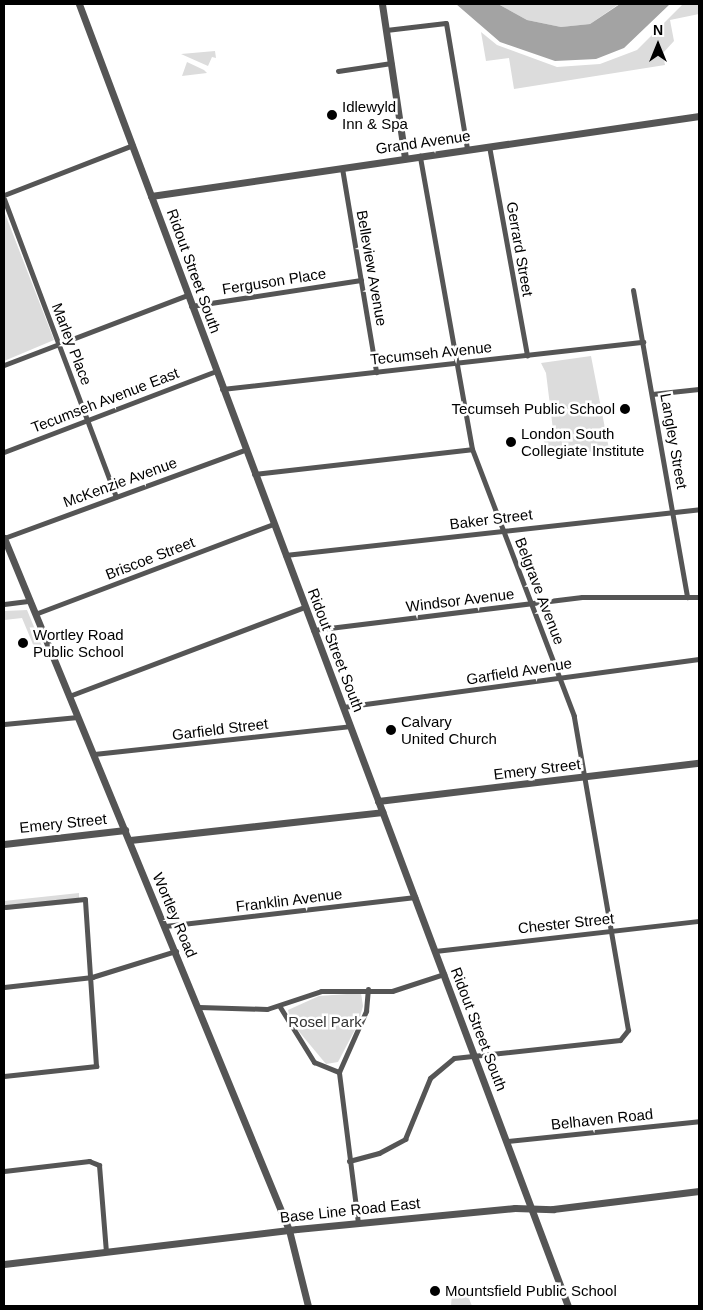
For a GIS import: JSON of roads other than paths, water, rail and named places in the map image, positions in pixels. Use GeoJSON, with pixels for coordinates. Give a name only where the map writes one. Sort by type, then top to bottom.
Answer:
{"type":"FeatureCollection","features":[{"type":"Feature","properties":{"kind":"street","name":"Ridout Street South"},"geometry":{"type":"LineString","coordinates":[[79,4],[568,1306]]}},
{"type":"Feature","properties":{"kind":"street"},"geometry":{"type":"LineString","coordinates":[[382,4],[406,158]]}},
{"type":"Feature","properties":{"kind":"street"},"geometry":{"type":"LineString","coordinates":[[386,30],[446,23],[467,150]]}},
{"type":"Feature","properties":{"kind":"street"},"geometry":{"type":"LineString","coordinates":[[338,71],[391,63]]}},
{"type":"Feature","properties":{"kind":"street","name":"Grand Avenue"},"geometry":{"type":"LineString","coordinates":[[151,196],[699,116]]}},
{"type":"Feature","properties":{"kind":"street"},"geometry":{"type":"LineString","coordinates":[[4,195],[132,145]]}},
{"type":"Feature","properties":{"kind":"street","name":"Gerrard Street"},"geometry":{"type":"LineString","coordinates":[[489,146],[527,356]]}},
{"type":"Feature","properties":{"kind":"street","name":"Belgrave Avenue"},"geometry":{"type":"LineString","coordinates":[[420,156],[455,362],[472,449],[574,716],[612,931],[626,1037],[475,1058]]}},
{"type":"Feature","properties":{"kind":"street","name":"Belleview Avenue"},"geometry":{"type":"LineString","coordinates":[[342,168],[376,372]]}},
{"type":"Feature","properties":{"kind":"street","name":"Marley Place"},"geometry":{"type":"LineString","coordinates":[[4,199],[116,497]]}},
{"type":"Feature","properties":{"kind":"street","name":"Ferguson Place"},"geometry":{"type":"LineString","coordinates":[[191,306],[361,280]]}},
{"type":"Feature","properties":{"kind":"street","name":"Langley Street"},"geometry":{"type":"LineString","coordinates":[[633,290],[674,512],[687,597]]}},
{"type":"Feature","properties":{"kind":"street"},"geometry":{"type":"LineString","coordinates":[[4,365],[187,295]]}},
{"type":"Feature","properties":{"kind":"street","name":"Tecumseh Avenue"},"geometry":{"type":"LineString","coordinates":[[222,388],[643,342]]}},
{"type":"Feature","properties":{"kind":"street","name":"Tecumseh Avenue East"},"geometry":{"type":"LineString","coordinates":[[4,452],[216,371]]}},
{"type":"Feature","properties":{"kind":"street"},"geometry":{"type":"LineString","coordinates":[[652,394],[699,389]]}},
{"type":"Feature","properties":{"kind":"street"},"geometry":{"type":"LineString","coordinates":[[254,474],[472,449]]}},
{"type":"Feature","properties":{"kind":"street","name":"McKenzie Avenue"},"geometry":{"type":"LineString","coordinates":[[4,538],[245,450]]}},
{"type":"Feature","properties":{"kind":"street","name":"Baker Street"},"geometry":{"type":"LineString","coordinates":[[285,555],[699,509]]}},
{"type":"Feature","properties":{"kind":"street","name":"Briscoe Street"},"geometry":{"type":"LineString","coordinates":[[35,614],[274,524]]}},
{"type":"Feature","properties":{"kind":"street","name":"Wortley Road"},"geometry":{"type":"LineString","coordinates":[[4,538],[176,951],[289,1230],[308,1306]]}},
{"type":"Feature","properties":{"kind":"street","name":"Windsor Avenue"},"geometry":{"type":"LineString","coordinates":[[314,630],[582,597],[699,597]]}},
{"type":"Feature","properties":{"kind":"street"},"geometry":{"type":"LineString","coordinates":[[4,604],[30,601]]}},
{"type":"Feature","properties":{"kind":"street"},"geometry":{"type":"LineString","coordinates":[[69,696],[305,608]]}},
{"type":"Feature","properties":{"kind":"street","name":"Garfield Avenue"},"geometry":{"type":"LineString","coordinates":[[342,707],[560,681],[609,668],[699,659]]}},
{"type":"Feature","properties":{"kind":"street"},"geometry":{"type":"LineString","coordinates":[[4,724],[78,717]]}},
{"type":"Feature","properties":{"kind":"street","name":"Garfield Street"},"geometry":{"type":"LineString","coordinates":[[94,754],[350,726]]}},
{"type":"Feature","properties":{"kind":"street","name":"Emery Street"},"geometry":{"type":"LineString","coordinates":[[378,801],[699,763]]}},
{"type":"Feature","properties":{"kind":"street"},"geometry":{"type":"LineString","coordinates":[[130,840],[382,812]]}},
{"type":"Feature","properties":{"kind":"street","name":"Emery Street"},"geometry":{"type":"LineString","coordinates":[[4,844],[125,830]]}},
{"type":"Feature","properties":{"kind":"street","name":"Franklin Avenue"},"geometry":{"type":"LineString","coordinates":[[165,926],[415,898]]}},
{"type":"Feature","properties":{"kind":"street"},"geometry":{"type":"LineString","coordinates":[[4,1076],[96,1066],[92,977],[85,899],[5,907]]}},
{"type":"Feature","properties":{"kind":"street","name":"Chester Street"},"geometry":{"type":"LineString","coordinates":[[435,951],[699,921]]}},
{"type":"Feature","properties":{"kind":"street"},"geometry":{"type":"LineString","coordinates":[[4,988],[92,977],[176,951]]}},
{"type":"Feature","properties":{"kind":"street"},"geometry":{"type":"LineString","coordinates":[[199,1007],[280,1008],[322,991],[411,988],[444,974]]}},
{"type":"Feature","properties":{"kind":"street"},"geometry":{"type":"LineString","coordinates":[[358,1223],[339,1072],[366,1011],[368,990]]}},
{"type":"Feature","properties":{"kind":"street"},"geometry":{"type":"LineString","coordinates":[[280,1008],[314,1062],[339,1072]]}},
{"type":"Feature","properties":{"kind":"street"},"geometry":{"type":"LineString","coordinates":[[349,1161],[379,1153],[405,1139],[430,1078],[454,1058],[475,1058]]}},
{"type":"Feature","properties":{"kind":"street","name":"Belhaven Road"},"geometry":{"type":"LineString","coordinates":[[507,1141],[699,1121]]}},
{"type":"Feature","properties":{"kind":"street"},"geometry":{"type":"LineString","coordinates":[[4,1171],[89,1161],[100,1165],[106,1252]]}},
{"type":"Feature","properties":{"kind":"street","name":"Base Line Road East"},"geometry":{"type":"LineString","coordinates":[[4,1264],[289,1230],[532,1207],[552,1210],[699,1191]]}},
{"type":"Feature","properties":{"kind":"place","name":"Idlewyld Inn & Spa"},"geometry":{"type":"Point","coordinates":[332,115]}},
{"type":"Feature","properties":{"kind":"place","name":"Tecumseh Public School"},"geometry":{"type":"Point","coordinates":[625,409]}},
{"type":"Feature","properties":{"kind":"place","name":"London South Collegiate Institute"},"geometry":{"type":"Point","coordinates":[511,442]}},
{"type":"Feature","properties":{"kind":"place","name":"Wortley Road Public School"},"geometry":{"type":"Point","coordinates":[23,643]}},
{"type":"Feature","properties":{"kind":"place","name":"Calvary United Church"},"geometry":{"type":"Point","coordinates":[391,730]}},
{"type":"Feature","properties":{"kind":"place","name":"Mountsfield Public School"},"geometry":{"type":"Point","coordinates":[435,1291]}},
{"type":"Feature","properties":{"kind":"park label","name":"Rosel Park"},"geometry":{"type":"Point","coordinates":[325,1022]}}]}
